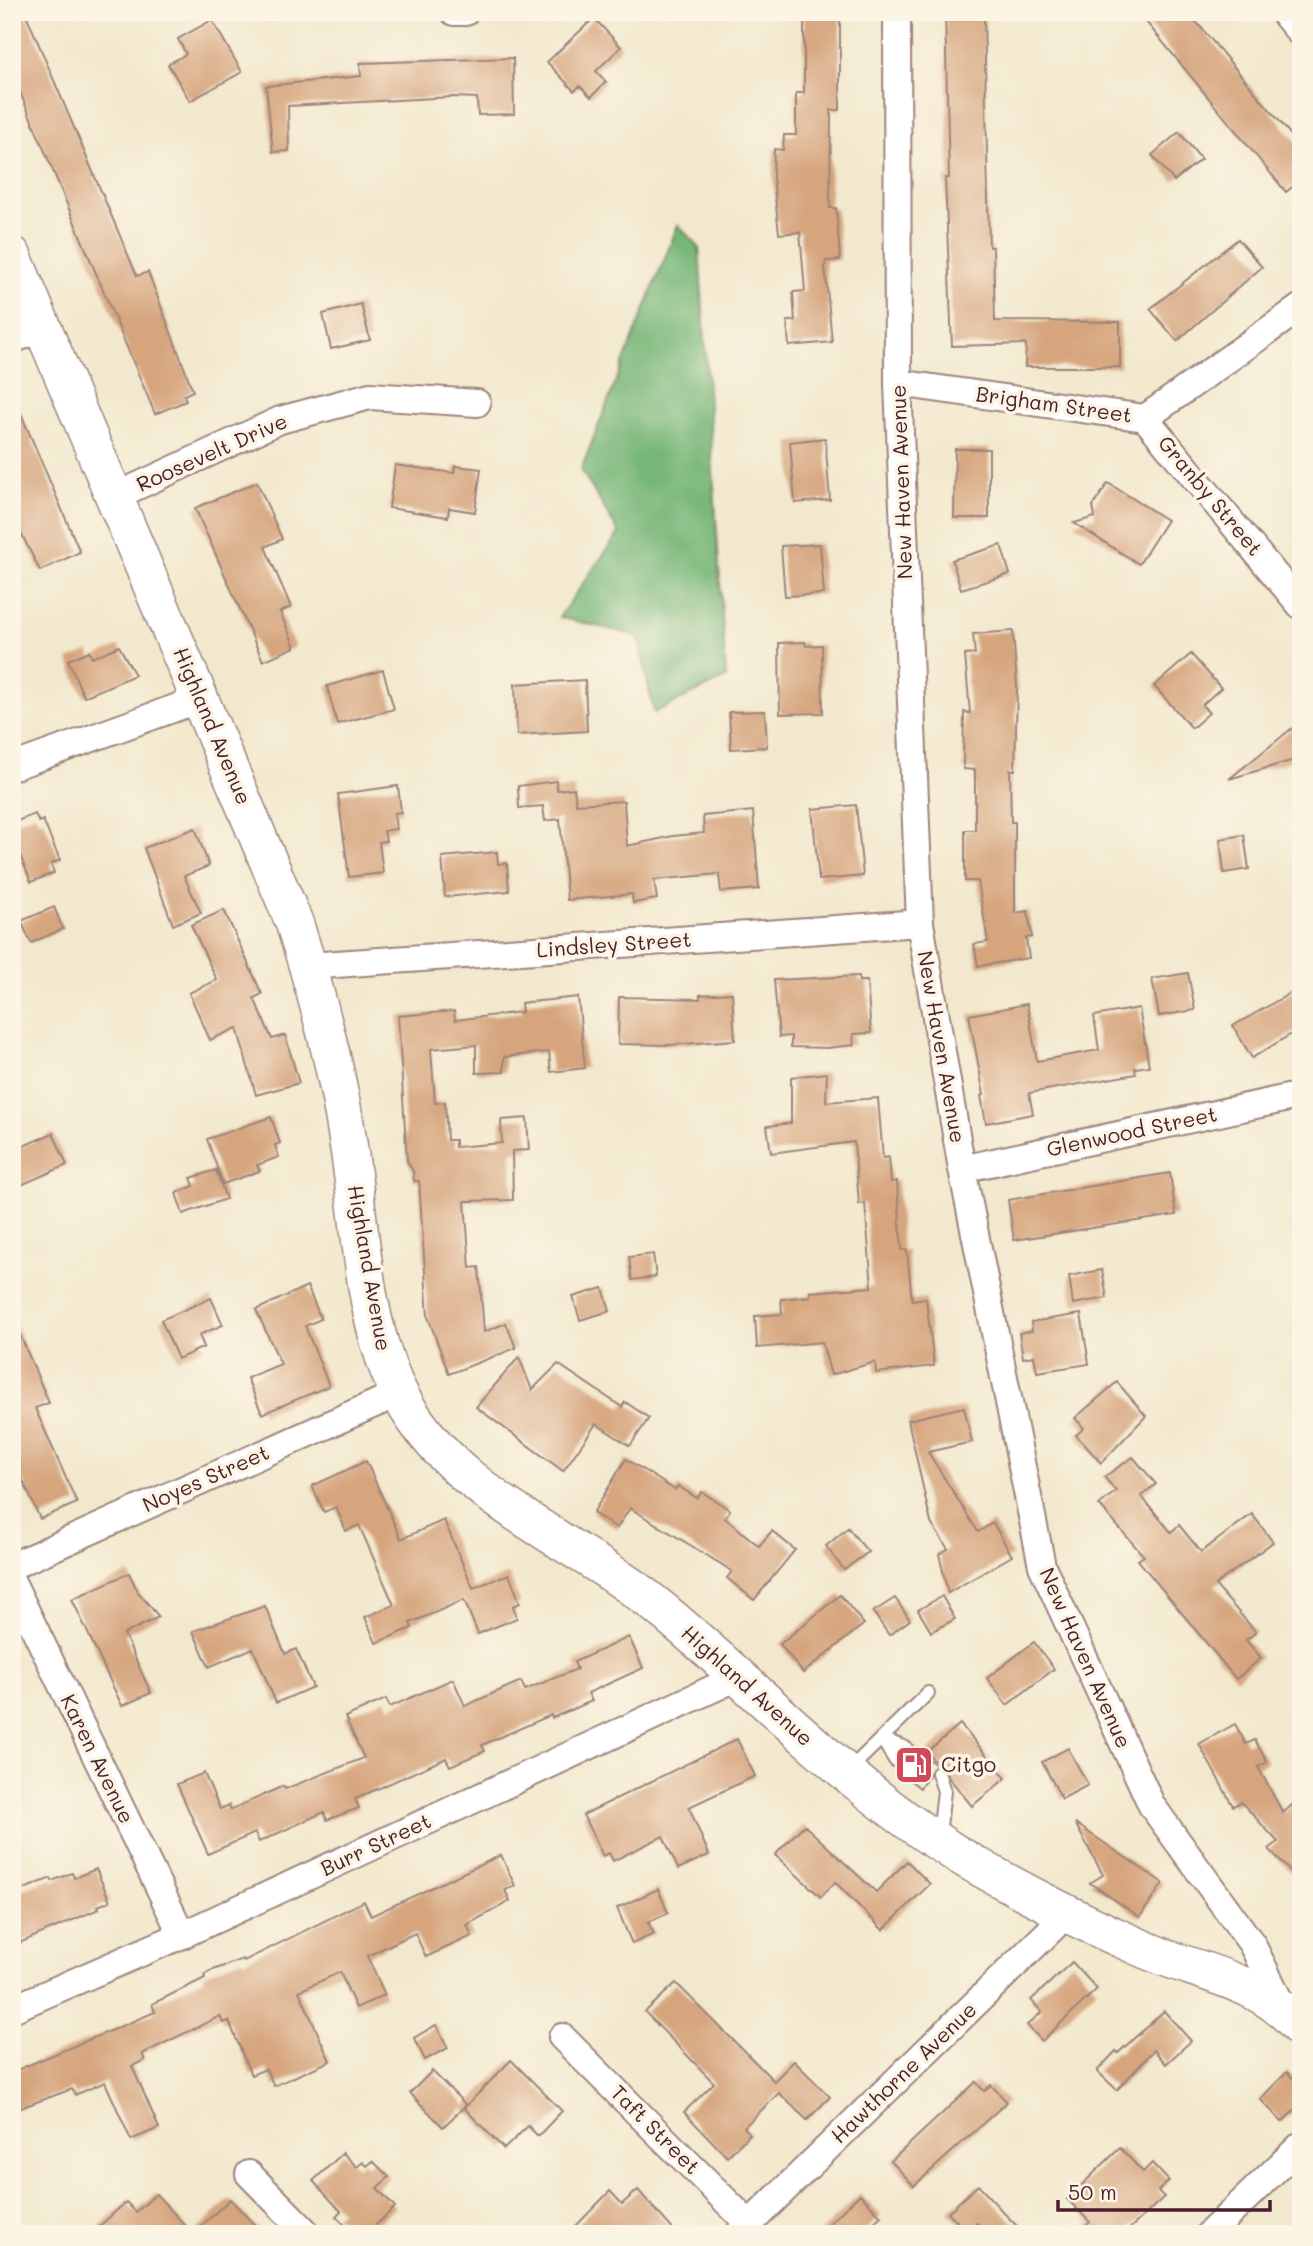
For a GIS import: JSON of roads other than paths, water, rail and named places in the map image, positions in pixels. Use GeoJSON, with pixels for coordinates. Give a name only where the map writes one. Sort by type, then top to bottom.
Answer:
{"type":"FeatureCollection","features":[{"type":"Feature","properties":{"kind":"main road","name":"Highland Avenue"},"geometry":{"type":"LineString","coordinates":[[12,255],[27,334],[114,497],[270,863],[308,966],[340,1090],[371,1302],[386,1363],[399,1393],[422,1429],[459,1468],[658,1606],[846,1773],[938,1842],[992,1874],[1142,1949],[1255,1990],[1295,2012]]}},
{"type":"Feature","properties":{"kind":"street"},"geometry":{"type":"LineString","coordinates":[[454,12],[465,12]]}},
{"type":"Feature","properties":{"kind":"street","name":"New Haven Avenue"},"geometry":{"type":"LineString","coordinates":[[897,12],[898,383],[920,923],[962,1169],[1042,1566],[1152,1806],[1252,1944],[1295,2012]]}},
{"type":"Feature","properties":{"kind":"street"},"geometry":{"type":"LineString","coordinates":[[1283,12],[1301,34]]}},
{"type":"Feature","properties":{"kind":"street","name":"Brigham Street"},"geometry":{"type":"LineString","coordinates":[[898,383],[1145,418],[1301,307]]}},
{"type":"Feature","properties":{"kind":"street","name":"Roosevelt Drive"},"geometry":{"type":"LineString","coordinates":[[114,497],[279,420],[370,396],[477,403]]}},
{"type":"Feature","properties":{"kind":"street","name":"Granby Street"},"geometry":{"type":"LineString","coordinates":[[1145,418],[1301,606]]}},
{"type":"Feature","properties":{"kind":"street"},"geometry":{"type":"LineString","coordinates":[[12,767],[200,699]]}},
{"type":"Feature","properties":{"kind":"street","name":"Lindsley Street"},"geometry":{"type":"LineString","coordinates":[[308,966],[920,923]]}},
{"type":"Feature","properties":{"kind":"street","name":"Glenwood Street"},"geometry":{"type":"LineString","coordinates":[[962,1169],[1299,1096]]}},
{"type":"Feature","properties":{"kind":"street","name":"Noyes Street"},"geometry":{"type":"LineString","coordinates":[[12,1566],[399,1393]]}},
{"type":"Feature","properties":{"kind":"street","name":"Karen Avenue"},"geometry":{"type":"LineString","coordinates":[[12,1582],[182,1935]]}},
{"type":"Feature","properties":{"kind":"street","name":"Burr Street"},"geometry":{"type":"LineString","coordinates":[[12,2009],[182,1935],[737,1676]]}},
{"type":"Feature","properties":{"kind":"street","name":"Hawthorne Avenue"},"geometry":{"type":"LineString","coordinates":[[744,2229],[1069,1912]]}},
{"type":"Feature","properties":{"kind":"street","name":"Taft Street"},"geometry":{"type":"LineString","coordinates":[[562,2037],[744,2229]]}},
{"type":"Feature","properties":{"kind":"street"},"geometry":{"type":"LineString","coordinates":[[1209,2234],[1301,2145]]}},
{"type":"Feature","properties":{"kind":"street"},"geometry":{"type":"LineString","coordinates":[[249,2174],[307,2234]]}},
{"type":"Feature","properties":{"kind":"lane"},"geometry":{"type":"LineString","coordinates":[[846,1773],[928,1693]]}},
{"type":"Feature","properties":{"kind":"lane"},"geometry":{"type":"LineString","coordinates":[[882,1739],[906,1748]]}},
{"type":"Feature","properties":{"kind":"lane"},"geometry":{"type":"LineString","coordinates":[[882,1739],[895,1760]]}},
{"type":"Feature","properties":{"kind":"lane"},"geometry":{"type":"LineString","coordinates":[[937,1773],[944,1791],[938,1842]]}},
{"type":"Feature","properties":{"kind":"lane"},"geometry":{"type":"LineString","coordinates":[[927,1784],[944,1791]]}},
{"type":"Feature","properties":{"kind":"place","name":"Citgo"},"geometry":{"type":"Point","coordinates":[914,1765]}}]}
